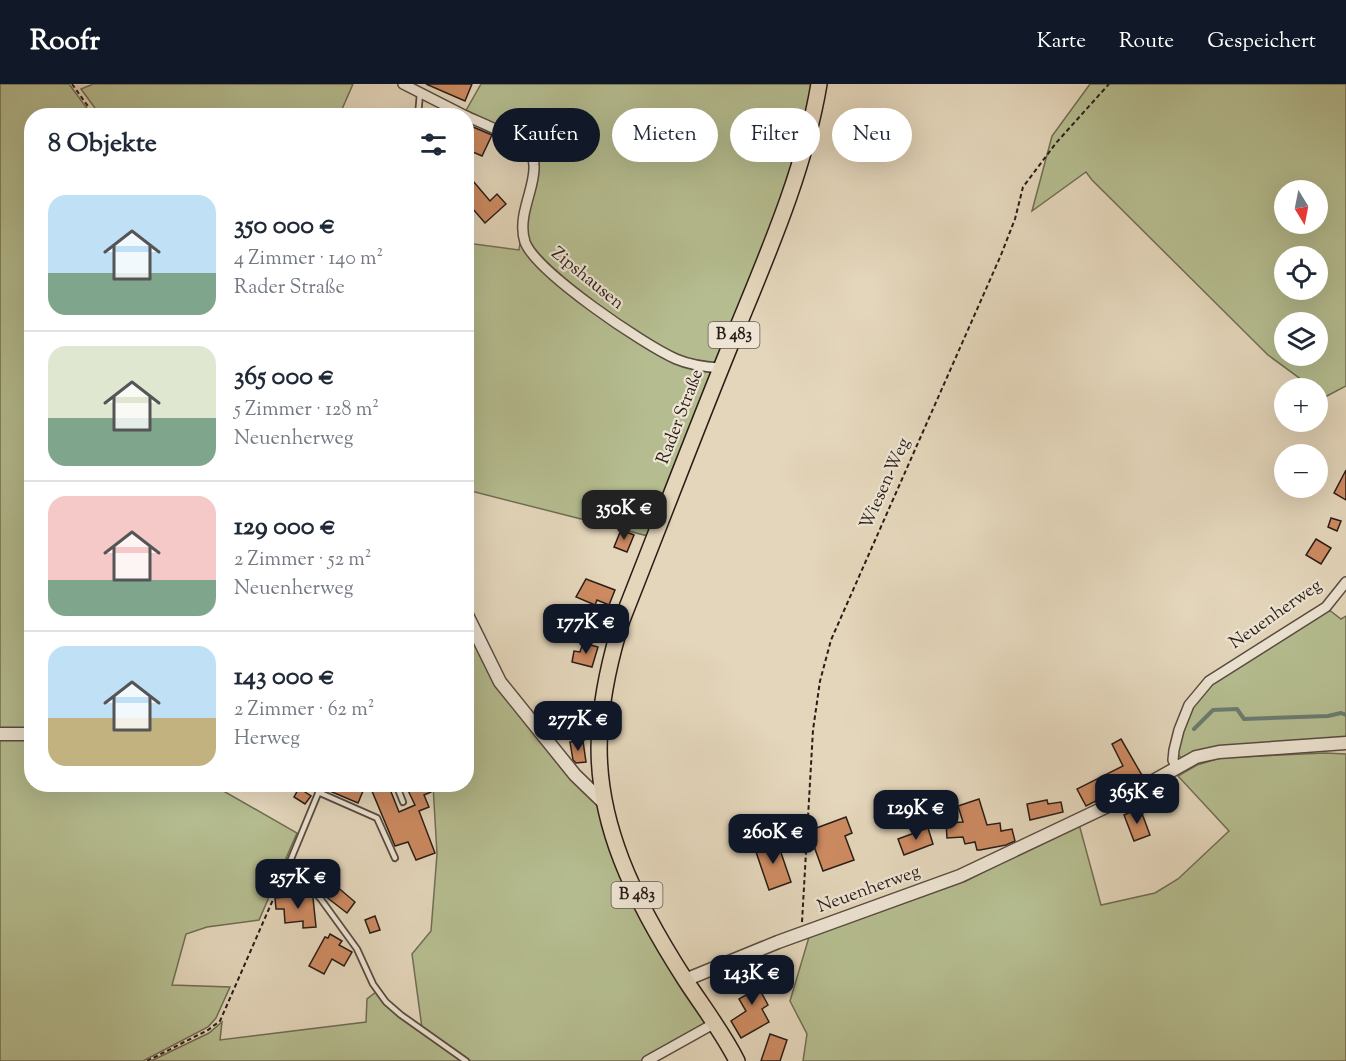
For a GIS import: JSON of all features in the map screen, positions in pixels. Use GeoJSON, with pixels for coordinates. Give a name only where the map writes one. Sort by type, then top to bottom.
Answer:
{"type":"FeatureCollection","features":[{"type":"Feature","properties":{"kind":"main road","name":"Rader Straße"},"geometry":{"type":"LineString","coordinates":[[605,804],[599,745],[609,666],[622,620],[799,165],[810,131],[819,84]]}},
{"type":"Feature","properties":{"kind":"main road","name":"B 483"},"geometry":{"type":"LineString","coordinates":[[605,804],[623,867],[650,921],[737,1061]]}},
{"type":"Feature","properties":{"kind":"street","name":"Zipshausen"},"geometry":{"type":"LineString","coordinates":[[403,84],[450,108]]}},
{"type":"Feature","properties":{"kind":"street","name":"Zipshausen"},"geometry":{"type":"LineString","coordinates":[[474,120],[511,138],[524,146],[531,154],[534,165],[523,218],[523,231],[525,242],[540,264],[615,322],[657,350],[678,360],[720,368]]}},
{"type":"Feature","properties":{"kind":"street","name":"Neuenherweg"},"geometry":{"type":"LineString","coordinates":[[685,980],[778,942],[970,871],[1114,803],[1176,767],[1173,760],[1179,730],[1189,705],[1209,681],[1326,607],[1346,582]]}},
{"type":"Feature","properties":{"kind":"street"},"geometry":{"type":"LineString","coordinates":[[474,631],[501,681],[575,775],[605,804]]}},
{"type":"Feature","properties":{"kind":"street"},"geometry":{"type":"LineString","coordinates":[[0,734],[24,734]]}},
{"type":"Feature","properties":{"kind":"street"},"geometry":{"type":"LineString","coordinates":[[1176,767],[1196,757],[1219,752],[1346,743]]}},
{"type":"Feature","properties":{"kind":"street"},"geometry":{"type":"LineString","coordinates":[[647,1061],[715,1023]]}},
{"type":"Feature","properties":{"kind":"lane"},"geometry":{"type":"LineString","coordinates":[[419,108],[420,93]]}},
{"type":"Feature","properties":{"kind":"lane"},"geometry":{"type":"LineString","coordinates":[[395,858],[377,818],[318,792],[286,871],[320,898],[357,949],[373,984],[386,1002],[466,1061]]}},
{"type":"Feature","properties":{"kind":"lane"},"geometry":{"type":"LineString","coordinates":[[399,792],[403,802]]}},
{"type":"Feature","properties":{"kind":"path"},"geometry":{"type":"LineString","coordinates":[[72,84],[89,108]]}},
{"type":"Feature","properties":{"kind":"path","name":"Wiesen-Weg"},"geometry":{"type":"LineString","coordinates":[[803,934],[804,871],[813,730],[820,681],[831,640],[1001,255],[1015,219],[1023,186],[1049,152],[1109,84]]}},
{"type":"Feature","properties":{"kind":"path"},"geometry":{"type":"LineString","coordinates":[[147,1061],[208,1030],[220,1021],[286,871]]}},
{"type":"Feature","properties":{"kind":"green space"},"geometry":{"type":"Polygon","coordinates":[[[0,84],[69,84],[87,108],[24,108],[24,732],[0,731],[0,84]]]}},
{"type":"Feature","properties":{"kind":"green space"},"geometry":{"type":"Polygon","coordinates":[[[93,84],[353,84],[342,108],[95,108],[81,89],[93,84]]]}},
{"type":"Feature","properties":{"kind":"green space"},"geometry":{"type":"Polygon","coordinates":[[[481,84],[816,84],[811,108],[730,108],[730,162],[795,162],[652,537],[474,492],[474,244],[519,250],[531,162],[600,162],[600,108],[492,108],[492,130],[474,120],[474,108],[467,108],[481,84]]]}},
{"type":"Feature","properties":{"kind":"green space"},"geometry":{"type":"Polygon","coordinates":[[[1090,84],[1346,84],[1346,386],[1328,395],[1328,378],[1299,378],[1283,366],[1328,366],[1328,312],[1274,312],[1274,359],[1086,172],[1032,211],[1052,136],[1090,84]]]}},
{"type":"Feature","properties":{"kind":"green space"},"geometry":{"type":"Polygon","coordinates":[[[1328,609],[1341,619],[1346,616],[1346,738],[1182,758],[1178,755],[1177,748],[1190,703],[1211,682],[1328,609]]]}},
{"type":"Feature","properties":{"kind":"green space"},"geometry":{"type":"Polygon","coordinates":[[[474,634],[482,652],[603,807],[607,823],[711,1022],[644,1061],[471,1061],[422,1028],[412,954],[431,931],[437,854],[433,792],[474,792],[474,634]]]}},
{"type":"Feature","properties":{"kind":"green space"},"geometry":{"type":"Polygon","coordinates":[[[0,737],[24,737],[24,792],[225,792],[297,833],[259,920],[207,927],[186,934],[172,985],[230,987],[216,1018],[208,1027],[143,1061],[0,1061],[0,737]]]}},
{"type":"Feature","properties":{"kind":"green space"},"geometry":{"type":"Polygon","coordinates":[[[1346,754],[1346,1061],[803,1061],[807,1034],[790,1001],[809,937],[966,881],[1079,824],[1101,905],[1155,893],[1178,879],[1229,831],[1178,776],[1197,765],[1220,758],[1346,754]]]}},
{"type":"Feature","properties":{"kind":"green space"},"geometry":{"type":"Polygon","coordinates":[[[376,992],[408,1023],[462,1061],[151,1061],[209,1033],[222,1022],[220,1040],[366,1022],[367,999],[376,992]]]}},
{"type":"Feature","properties":{"kind":"building"},"geometry":{"type":"Polygon","coordinates":[[[426,84],[472,84],[465,101],[426,84]]]}},
{"type":"Feature","properties":{"kind":"building"},"geometry":{"type":"Polygon","coordinates":[[[474,127],[492,135],[482,156],[474,152],[474,127]]]}},
{"type":"Feature","properties":{"kind":"building"},"geometry":{"type":"Polygon","coordinates":[[[474,182],[490,201],[497,194],[506,204],[485,223],[474,210],[474,182]]]}},
{"type":"Feature","properties":{"kind":"building"},"geometry":{"type":"Polygon","coordinates":[[[1346,470],[1346,500],[1334,493],[1346,470]]]}},
{"type":"Feature","properties":{"kind":"building"},"geometry":{"type":"Polygon","coordinates":[[[1331,518],[1341,521],[1337,531],[1328,527],[1331,518]]]}},
{"type":"Feature","properties":{"kind":"building"},"geometry":{"type":"Polygon","coordinates":[[[621,530],[634,535],[627,552],[614,547],[621,530]]]}},
{"type":"Feature","properties":{"kind":"building"},"geometry":{"type":"Polygon","coordinates":[[[1316,539],[1331,548],[1321,564],[1306,555],[1316,539]]]}},
{"type":"Feature","properties":{"kind":"building"},"geometry":{"type":"Polygon","coordinates":[[[586,579],[615,590],[609,605],[597,600],[595,605],[576,597],[586,579]]]}},
{"type":"Feature","properties":{"kind":"building"},"geometry":{"type":"Polygon","coordinates":[[[583,643],[598,647],[592,667],[572,662],[574,651],[580,652],[583,643]]]}},
{"type":"Feature","properties":{"kind":"building"},"geometry":{"type":"Polygon","coordinates":[[[1121,739],[1143,777],[1086,806],[1077,789],[1123,766],[1112,744],[1121,739]]]}},
{"type":"Feature","properties":{"kind":"building"},"geometry":{"type":"Polygon","coordinates":[[[583,741],[586,762],[576,763],[573,760],[570,742],[583,741]]]}},
{"type":"Feature","properties":{"kind":"building"},"geometry":{"type":"Polygon","coordinates":[[[297,792],[305,792],[311,796],[305,804],[294,797],[297,792]]]}},
{"type":"Feature","properties":{"kind":"building"},"geometry":{"type":"Polygon","coordinates":[[[332,792],[363,792],[358,803],[332,792]]]}},
{"type":"Feature","properties":{"kind":"building"},"geometry":{"type":"Polygon","coordinates":[[[372,792],[391,792],[399,812],[415,805],[409,792],[431,792],[424,795],[429,807],[419,811],[435,853],[416,860],[408,842],[395,846],[372,792]]]}},
{"type":"Feature","properties":{"kind":"building"},"geometry":{"type":"Polygon","coordinates":[[[979,799],[987,825],[1000,823],[1001,831],[1012,829],[1015,841],[1006,845],[977,850],[975,842],[965,844],[963,837],[947,838],[946,823],[963,822],[958,806],[979,799]]]}},
{"type":"Feature","properties":{"kind":"building"},"geometry":{"type":"Polygon","coordinates":[[[1047,800],[1048,804],[1061,802],[1063,812],[1030,820],[1027,804],[1047,800]]]}},
{"type":"Feature","properties":{"kind":"building"},"geometry":{"type":"Polygon","coordinates":[[[1140,808],[1150,835],[1134,841],[1124,815],[1140,808]]]}},
{"type":"Feature","properties":{"kind":"building"},"geometry":{"type":"Polygon","coordinates":[[[846,817],[852,833],[845,836],[854,860],[823,871],[811,838],[814,837],[811,830],[846,817]]]}},
{"type":"Feature","properties":{"kind":"building"},"geometry":{"type":"Polygon","coordinates":[[[928,828],[933,844],[904,855],[898,839],[928,828]]]}},
{"type":"Feature","properties":{"kind":"building"},"geometry":{"type":"Polygon","coordinates":[[[777,841],[791,882],[769,890],[755,849],[777,841]]]}},
{"type":"Feature","properties":{"kind":"building"},"geometry":{"type":"Polygon","coordinates":[[[335,885],[355,902],[347,913],[325,896],[335,885]]]}},
{"type":"Feature","properties":{"kind":"building"},"geometry":{"type":"Polygon","coordinates":[[[310,895],[313,898],[316,927],[303,928],[303,921],[285,923],[284,909],[276,909],[275,898],[310,895]]]}},
{"type":"Feature","properties":{"kind":"building"},"geometry":{"type":"Polygon","coordinates":[[[375,916],[380,930],[370,933],[365,920],[375,916]]]}},
{"type":"Feature","properties":{"kind":"building"},"geometry":{"type":"Polygon","coordinates":[[[330,934],[342,941],[339,945],[352,952],[344,966],[332,959],[324,974],[309,966],[325,937],[328,938],[330,934]]]}},
{"type":"Feature","properties":{"kind":"building"},"geometry":{"type":"Polygon","coordinates":[[[758,969],[768,986],[760,990],[768,1005],[762,1009],[769,1022],[741,1038],[731,1021],[746,1011],[739,999],[753,991],[744,976],[758,969]]]}},
{"type":"Feature","properties":{"kind":"building"},"geometry":{"type":"Polygon","coordinates":[[[770,1034],[787,1040],[780,1061],[761,1061],[770,1034]]]}},
{"type":"Feature","properties":{"kind":"waterway"},"geometry":{"type":"LineString","coordinates":[[1194,729],[1213,710],[1237,709],[1244,719],[1328,716],[1341,713],[1346,715]]}}]}
